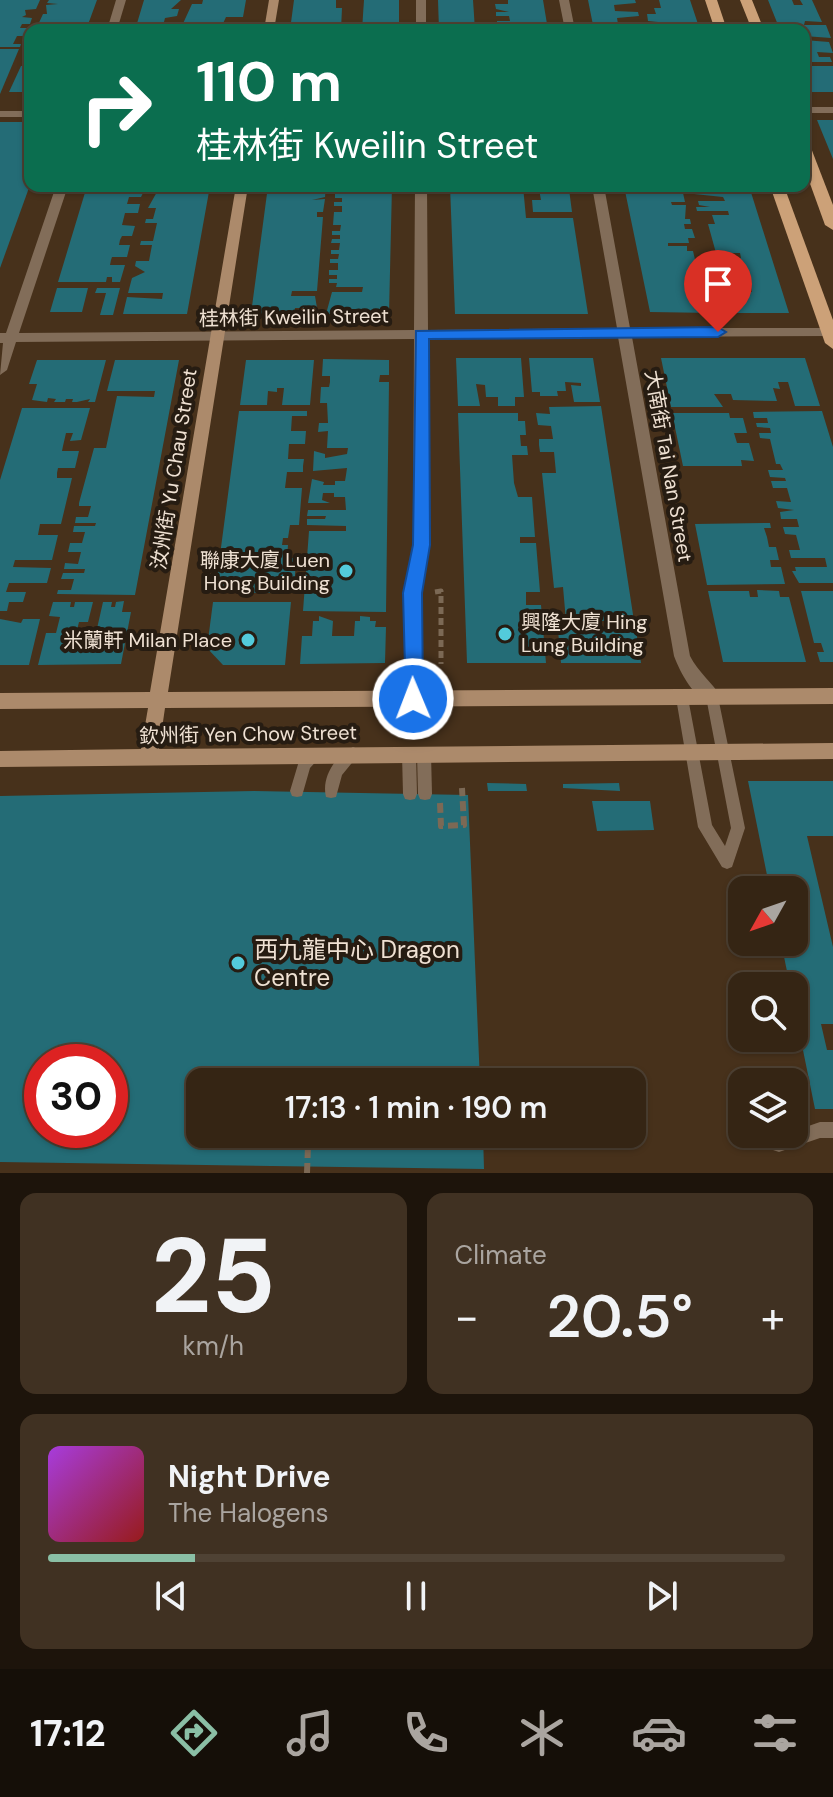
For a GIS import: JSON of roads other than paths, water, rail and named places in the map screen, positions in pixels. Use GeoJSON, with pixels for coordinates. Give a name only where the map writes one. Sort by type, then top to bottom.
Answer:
{"type":"FeatureCollection","features":[{"type":"Feature","properties":{"kind":"main road"},"geometry":{"type":"LineString","coordinates":[[270,24],[274,0]]}},
{"type":"Feature","properties":{"kind":"main road"},"geometry":{"type":"LineString","coordinates":[[711,0],[719,24]]}},
{"type":"Feature","properties":{"kind":"main road"},"geometry":{"type":"LineString","coordinates":[[746,0],[756,24]]}},
{"type":"Feature","properties":{"kind":"main road"},"geometry":{"type":"LineString","coordinates":[[810,164],[833,225]]}},
{"type":"Feature","properties":{"kind":"main road","name":"汝州街 Yu Chau Street"},"geometry":{"type":"LineString","coordinates":[[148,759],[241,192]]}},
{"type":"Feature","properties":{"kind":"main road"},"geometry":{"type":"LineString","coordinates":[[779,192],[831,337]]}},
{"type":"Feature","properties":{"kind":"main road","name":"欽州街 Yen Chow Street"},"geometry":{"type":"LineString","coordinates":[[0,701],[833,696]]}},
{"type":"Feature","properties":{"kind":"main road","name":"欽州街 Yen Chow Street"},"geometry":{"type":"LineString","coordinates":[[0,759],[148,759],[353,753],[833,751]]}},
{"type":"Feature","properties":{"kind":"street"},"geometry":{"type":"LineString","coordinates":[[114,24],[121,0]]}},
{"type":"Feature","properties":{"kind":"street"},"geometry":{"type":"LineString","coordinates":[[421,0],[421,24]]}},
{"type":"Feature","properties":{"kind":"street"},"geometry":{"type":"LineString","coordinates":[[564,0],[569,24]]}},
{"type":"Feature","properties":{"kind":"street"},"geometry":{"type":"LineString","coordinates":[[810,110],[833,110]]}},
{"type":"Feature","properties":{"kind":"street"},"geometry":{"type":"LineString","coordinates":[[0,114],[24,114]]}},
{"type":"Feature","properties":{"kind":"street"},"geometry":{"type":"LineString","coordinates":[[0,370],[5,338],[60,192]]}},
{"type":"Feature","properties":{"kind":"street"},"geometry":{"type":"LineString","coordinates":[[413,699],[413,593],[421,545],[421,192]]}},
{"type":"Feature","properties":{"kind":"street","name":"大南街 Tai Nan Street"},"geometry":{"type":"LineString","coordinates":[[599,192],[682,656],[689,672],[712,697]]}},
{"type":"Feature","properties":{"kind":"street","name":"桂林街 Kweilin Street"},"geometry":{"type":"LineString","coordinates":[[5,338],[625,333],[831,337]]}},
{"type":"Feature","properties":{"kind":"lane"},"geometry":{"type":"LineString","coordinates":[[682,698],[705,827],[727,862],[738,828],[712,697]]}},
{"type":"Feature","properties":{"kind":"lane"},"geometry":{"type":"LineString","coordinates":[[331,792],[339,766],[353,753]]}},
{"type":"Feature","properties":{"kind":"lane"},"geometry":{"type":"LineString","coordinates":[[416,754],[425,794]]}},
{"type":"Feature","properties":{"kind":"lane"},"geometry":{"type":"LineString","coordinates":[[297,791],[304,765],[315,755]]}},
{"type":"Feature","properties":{"kind":"lane"},"geometry":{"type":"LineString","coordinates":[[808,1134],[833,1130]]}},
{"type":"Feature","properties":{"kind":"place","name":"聯康大廈 Luen Hong Building"},"geometry":{"type":"Point","coordinates":[346,571]}},
{"type":"Feature","properties":{"kind":"place","name":"興隆大廈 Hing Lung Building"},"geometry":{"type":"Point","coordinates":[505,634]}},
{"type":"Feature","properties":{"kind":"place","name":"米蘭軒 Milan Place"},"geometry":{"type":"Point","coordinates":[248,640]}},
{"type":"Feature","properties":{"kind":"place","name":"西九龍中心 Dragon Centre"},"geometry":{"type":"Point","coordinates":[238,963]}}]}
